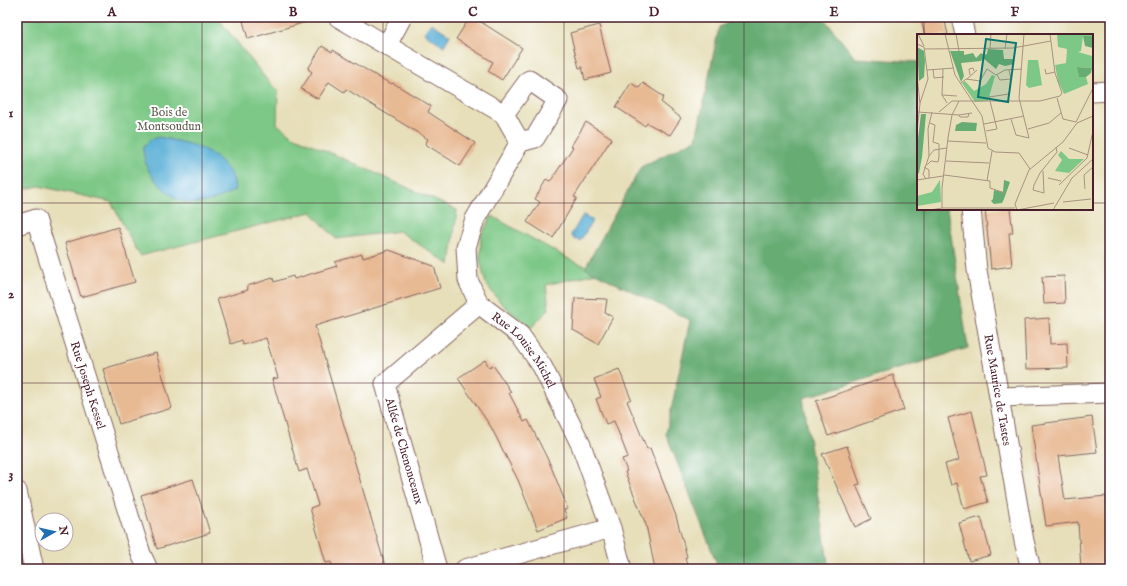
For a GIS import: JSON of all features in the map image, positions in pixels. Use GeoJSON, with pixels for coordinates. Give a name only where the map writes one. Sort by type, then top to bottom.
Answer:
{"type":"FeatureCollection","features":[{"type":"Feature","properties":{"kind":"street"},"geometry":{"type":"LineString","coordinates":[[338,17],[504,114],[520,142],[535,138],[558,100],[529,80],[504,114]]}},
{"type":"Feature","properties":{"kind":"street"},"geometry":{"type":"LineString","coordinates":[[387,45],[402,17]]}},
{"type":"Feature","properties":{"kind":"street"},"geometry":{"type":"LineString","coordinates":[[961,17],[965,34]]}},
{"type":"Feature","properties":{"kind":"street"},"geometry":{"type":"LineString","coordinates":[[1093,92],[1110,92]]}},
{"type":"Feature","properties":{"kind":"street","name":"Rue Louise Michel"},"geometry":{"type":"LineString","coordinates":[[520,142],[475,219],[466,247],[468,280],[479,304],[520,335],[542,366],[581,444],[611,528],[622,569]]}},
{"type":"Feature","properties":{"kind":"street","name":"Rue Maurice de Tastes"},"geometry":{"type":"LineString","coordinates":[[971,210],[977,270],[1024,541],[1031,569]]}},
{"type":"Feature","properties":{"kind":"street","name":"Rue Joseph Kessel"},"geometry":{"type":"LineString","coordinates":[[17,225],[36,219],[141,554],[148,569]]}},
{"type":"Feature","properties":{"kind":"street","name":"Allée de Chenonceaux"},"geometry":{"type":"LineString","coordinates":[[437,569],[385,384],[479,304]]}},
{"type":"Feature","properties":{"kind":"street"},"geometry":{"type":"LineString","coordinates":[[999,397],[1110,393]]}},
{"type":"Feature","properties":{"kind":"street"},"geometry":{"type":"LineString","coordinates":[[17,491],[34,569]]}},
{"type":"Feature","properties":{"kind":"street"},"geometry":{"type":"LineString","coordinates":[[465,569],[611,528]]}},
{"type":"Feature","properties":{"kind":"green space","name":"Bois de Montsoudun"},"geometry":{"type":"Polygon","coordinates":[[[17,17],[217,17],[271,85],[278,90],[277,124],[291,135],[457,210],[450,265],[399,231],[336,239],[311,212],[140,256],[111,202],[39,186],[17,191],[17,17]]]}},
{"type":"Feature","properties":{"kind":"green space"},"geometry":{"type":"Polygon","coordinates":[[[740,17],[823,17],[855,58],[917,62],[917,210],[947,210],[968,348],[803,398],[829,569],[719,569],[666,434],[690,320],[585,268],[641,167],[696,139],[719,27],[740,17]]]}},
{"type":"Feature","properties":{"kind":"green space"},"geometry":{"type":"Polygon","coordinates":[[[492,216],[576,263],[605,271],[546,285],[549,309],[531,328],[501,303],[486,284],[480,260],[481,235],[492,216]]]}},
{"type":"Feature","properties":{"kind":"water"},"geometry":{"type":"Polygon","coordinates":[[[431,23],[450,35],[444,46],[424,33],[431,23]]]}},
{"type":"Feature","properties":{"kind":"water"},"geometry":{"type":"Polygon","coordinates":[[[159,137],[186,143],[210,153],[224,165],[231,174],[235,190],[214,200],[206,202],[190,203],[175,198],[155,179],[146,165],[143,148],[151,139],[159,137]]]}},
{"type":"Feature","properties":{"kind":"water"},"geometry":{"type":"Polygon","coordinates":[[[583,215],[593,220],[580,241],[578,239],[575,240],[571,235],[583,215]]]}},
{"type":"Feature","properties":{"kind":"building"},"geometry":{"type":"Polygon","coordinates":[[[242,17],[305,17],[306,22],[248,39],[242,17]]]}},
{"type":"Feature","properties":{"kind":"building"},"geometry":{"type":"Polygon","coordinates":[[[470,17],[473,17],[522,48],[502,80],[488,71],[493,62],[456,39],[470,17]]]}},
{"type":"Feature","properties":{"kind":"building"},"geometry":{"type":"Polygon","coordinates":[[[920,17],[944,17],[948,34],[925,34],[920,17]]]}},
{"type":"Feature","properties":{"kind":"building"},"geometry":{"type":"Polygon","coordinates":[[[599,25],[611,73],[585,80],[582,67],[579,68],[570,33],[599,25]]]}},
{"type":"Feature","properties":{"kind":"building"},"geometry":{"type":"Polygon","coordinates":[[[322,46],[332,52],[333,50],[380,78],[392,84],[393,83],[431,106],[428,112],[475,143],[460,166],[425,144],[428,139],[346,89],[344,92],[329,82],[318,99],[301,89],[312,72],[308,69],[322,46]]]}},
{"type":"Feature","properties":{"kind":"building"},"geometry":{"type":"Polygon","coordinates":[[[631,83],[639,88],[643,83],[664,97],[661,102],[681,118],[670,135],[647,123],[645,126],[616,107],[631,83]]]}},
{"type":"Feature","properties":{"kind":"building"},"geometry":{"type":"Polygon","coordinates":[[[586,122],[612,138],[574,197],[577,198],[553,238],[527,222],[540,202],[535,199],[546,180],[550,182],[573,147],[571,146],[586,122]]]}},
{"type":"Feature","properties":{"kind":"building"},"geometry":{"type":"Polygon","coordinates":[[[985,210],[1010,210],[1013,233],[1009,233],[1012,266],[991,269],[985,210]]]}},
{"type":"Feature","properties":{"kind":"building"},"geometry":{"type":"Polygon","coordinates":[[[118,227],[135,282],[81,297],[65,243],[118,227]]]}},
{"type":"Feature","properties":{"kind":"building"},"geometry":{"type":"Polygon","coordinates":[[[389,250],[434,266],[440,288],[315,326],[386,569],[333,569],[331,562],[326,563],[310,508],[318,505],[307,469],[299,472],[272,379],[278,378],[266,338],[243,345],[242,340],[231,344],[217,299],[248,290],[247,286],[273,278],[274,282],[293,276],[294,279],[337,266],[335,262],[362,254],[363,258],[389,250]]]}},
{"type":"Feature","properties":{"kind":"building"},"geometry":{"type":"Polygon","coordinates":[[[1064,276],[1065,303],[1044,304],[1042,277],[1064,276]]]}},
{"type":"Feature","properties":{"kind":"building"},"geometry":{"type":"Polygon","coordinates":[[[575,298],[607,299],[605,313],[613,317],[598,344],[573,330],[575,298]]]}},
{"type":"Feature","properties":{"kind":"building"},"geometry":{"type":"Polygon","coordinates":[[[1049,318],[1050,344],[1067,343],[1068,368],[1026,369],[1024,320],[1049,318]]]}},
{"type":"Feature","properties":{"kind":"building"},"geometry":{"type":"Polygon","coordinates":[[[156,353],[172,408],[119,424],[103,369],[156,353]]]}},
{"type":"Feature","properties":{"kind":"building"},"geometry":{"type":"Polygon","coordinates":[[[485,360],[489,367],[493,365],[511,392],[509,393],[524,422],[528,420],[550,464],[568,509],[564,510],[567,518],[538,530],[518,480],[491,427],[458,378],[485,360]]]}},
{"type":"Feature","properties":{"kind":"building"},"geometry":{"type":"Polygon","coordinates":[[[619,369],[631,399],[627,401],[647,449],[650,448],[676,516],[687,557],[685,558],[688,569],[655,569],[646,525],[625,472],[627,471],[622,459],[628,457],[614,421],[606,424],[596,399],[601,397],[594,379],[619,369]]]}},
{"type":"Feature","properties":{"kind":"building"},"geometry":{"type":"Polygon","coordinates":[[[893,375],[904,410],[828,436],[816,401],[893,375]]]}},
{"type":"Feature","properties":{"kind":"building"},"geometry":{"type":"Polygon","coordinates":[[[972,411],[987,475],[980,476],[988,502],[964,509],[957,483],[951,485],[945,464],[959,460],[948,418],[972,411]]]}},
{"type":"Feature","properties":{"kind":"building"},"geometry":{"type":"Polygon","coordinates":[[[1092,417],[1097,452],[1058,456],[1065,500],[1106,496],[1108,512],[1110,512],[1110,569],[1081,569],[1078,522],[1046,526],[1031,425],[1092,417]]]}},
{"type":"Feature","properties":{"kind":"building"},"geometry":{"type":"Polygon","coordinates":[[[847,446],[860,484],[856,485],[871,519],[855,527],[822,454],[847,446]]]}},
{"type":"Feature","properties":{"kind":"building"},"geometry":{"type":"Polygon","coordinates":[[[193,479],[210,533],[157,549],[141,495],[193,479]]]}},
{"type":"Feature","properties":{"kind":"building"},"geometry":{"type":"Polygon","coordinates":[[[981,517],[991,555],[969,561],[959,523],[981,517]]]}}]}
